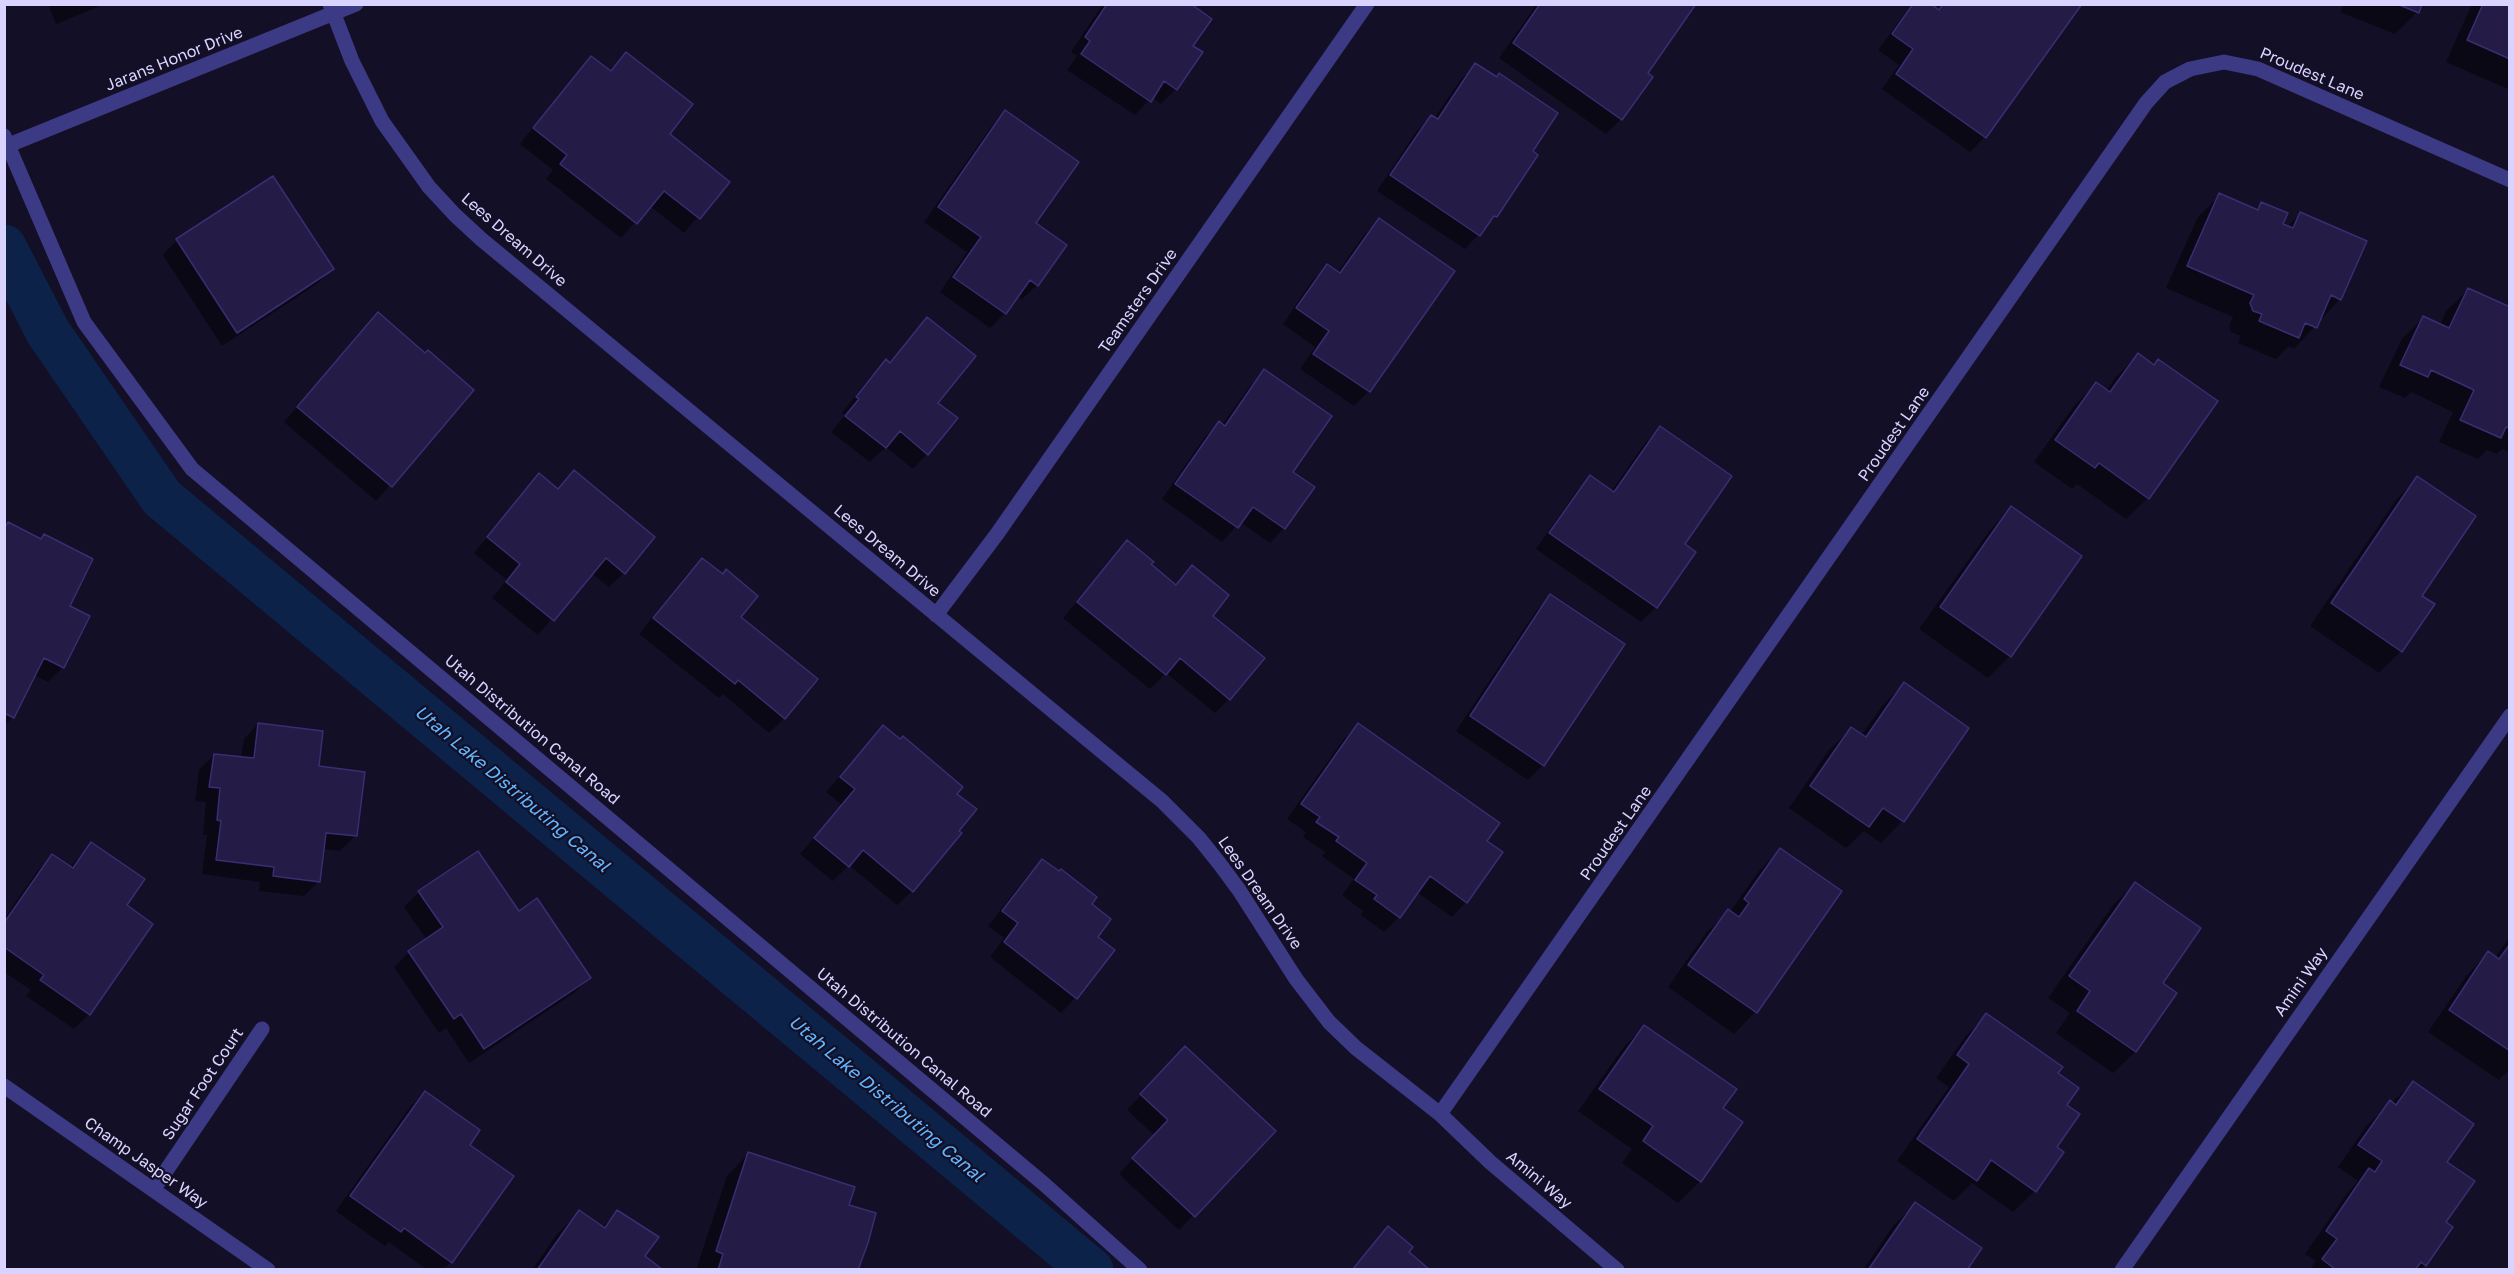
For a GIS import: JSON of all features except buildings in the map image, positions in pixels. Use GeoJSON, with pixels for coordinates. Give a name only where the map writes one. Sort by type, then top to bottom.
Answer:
{"type":"FeatureCollection","features":[{"type":"Feature","properties":{"kind":"street","name":"Jarans Honor Drive"},"geometry":{"type":"LineString","coordinates":[[6,143],[332,9],[356,4]]}},
{"type":"Feature","properties":{"kind":"street","name":"Teamsters Drive"},"geometry":{"type":"LineString","coordinates":[[936,615],[1004,525],[1367,4]]}},
{"type":"Feature","properties":{"kind":"street","name":"Lees Dream Drive"},"geometry":{"type":"LineString","coordinates":[[332,9],[352,61],[382,121],[416,171],[455,215],[499,254],[1162,801],[1199,838],[1239,890],[1296,979],[1329,1022],[1356,1048],[1440,1114]]}},
{"type":"Feature","properties":{"kind":"street","name":"Proudest Lane"},"geometry":{"type":"LineString","coordinates":[[1440,1114],[2140,113],[2165,82],[2190,69],[2223,62],[2259,69],[2510,180]]}},
{"type":"Feature","properties":{"kind":"street","name":"Utah Distribution Canal Road"},"geometry":{"type":"LineString","coordinates":[[6,143],[84,322],[192,469],[1044,1184],[1140,1269]]}},
{"type":"Feature","properties":{"kind":"street","name":"Amini Way"},"geometry":{"type":"LineString","coordinates":[[2122,1269],[2510,716]]}},
{"type":"Feature","properties":{"kind":"street","name":"Sugar Foot Court"},"geometry":{"type":"LineString","coordinates":[[153,1190],[262,1029]]}},
{"type":"Feature","properties":{"kind":"street","name":"Champ Jasper Way"},"geometry":{"type":"LineString","coordinates":[[4,1086],[268,1269]]}},
{"type":"Feature","properties":{"kind":"street","name":"Amini Way"},"geometry":{"type":"LineString","coordinates":[[1440,1114],[1490,1162],[1617,1269]]}},
{"type":"Feature","properties":{"kind":"waterway","name":"Utah Lake Distributing Canal"},"geometry":{"type":"LineString","coordinates":[[4,247],[48,332],[162,498],[1091,1270]]}}]}
